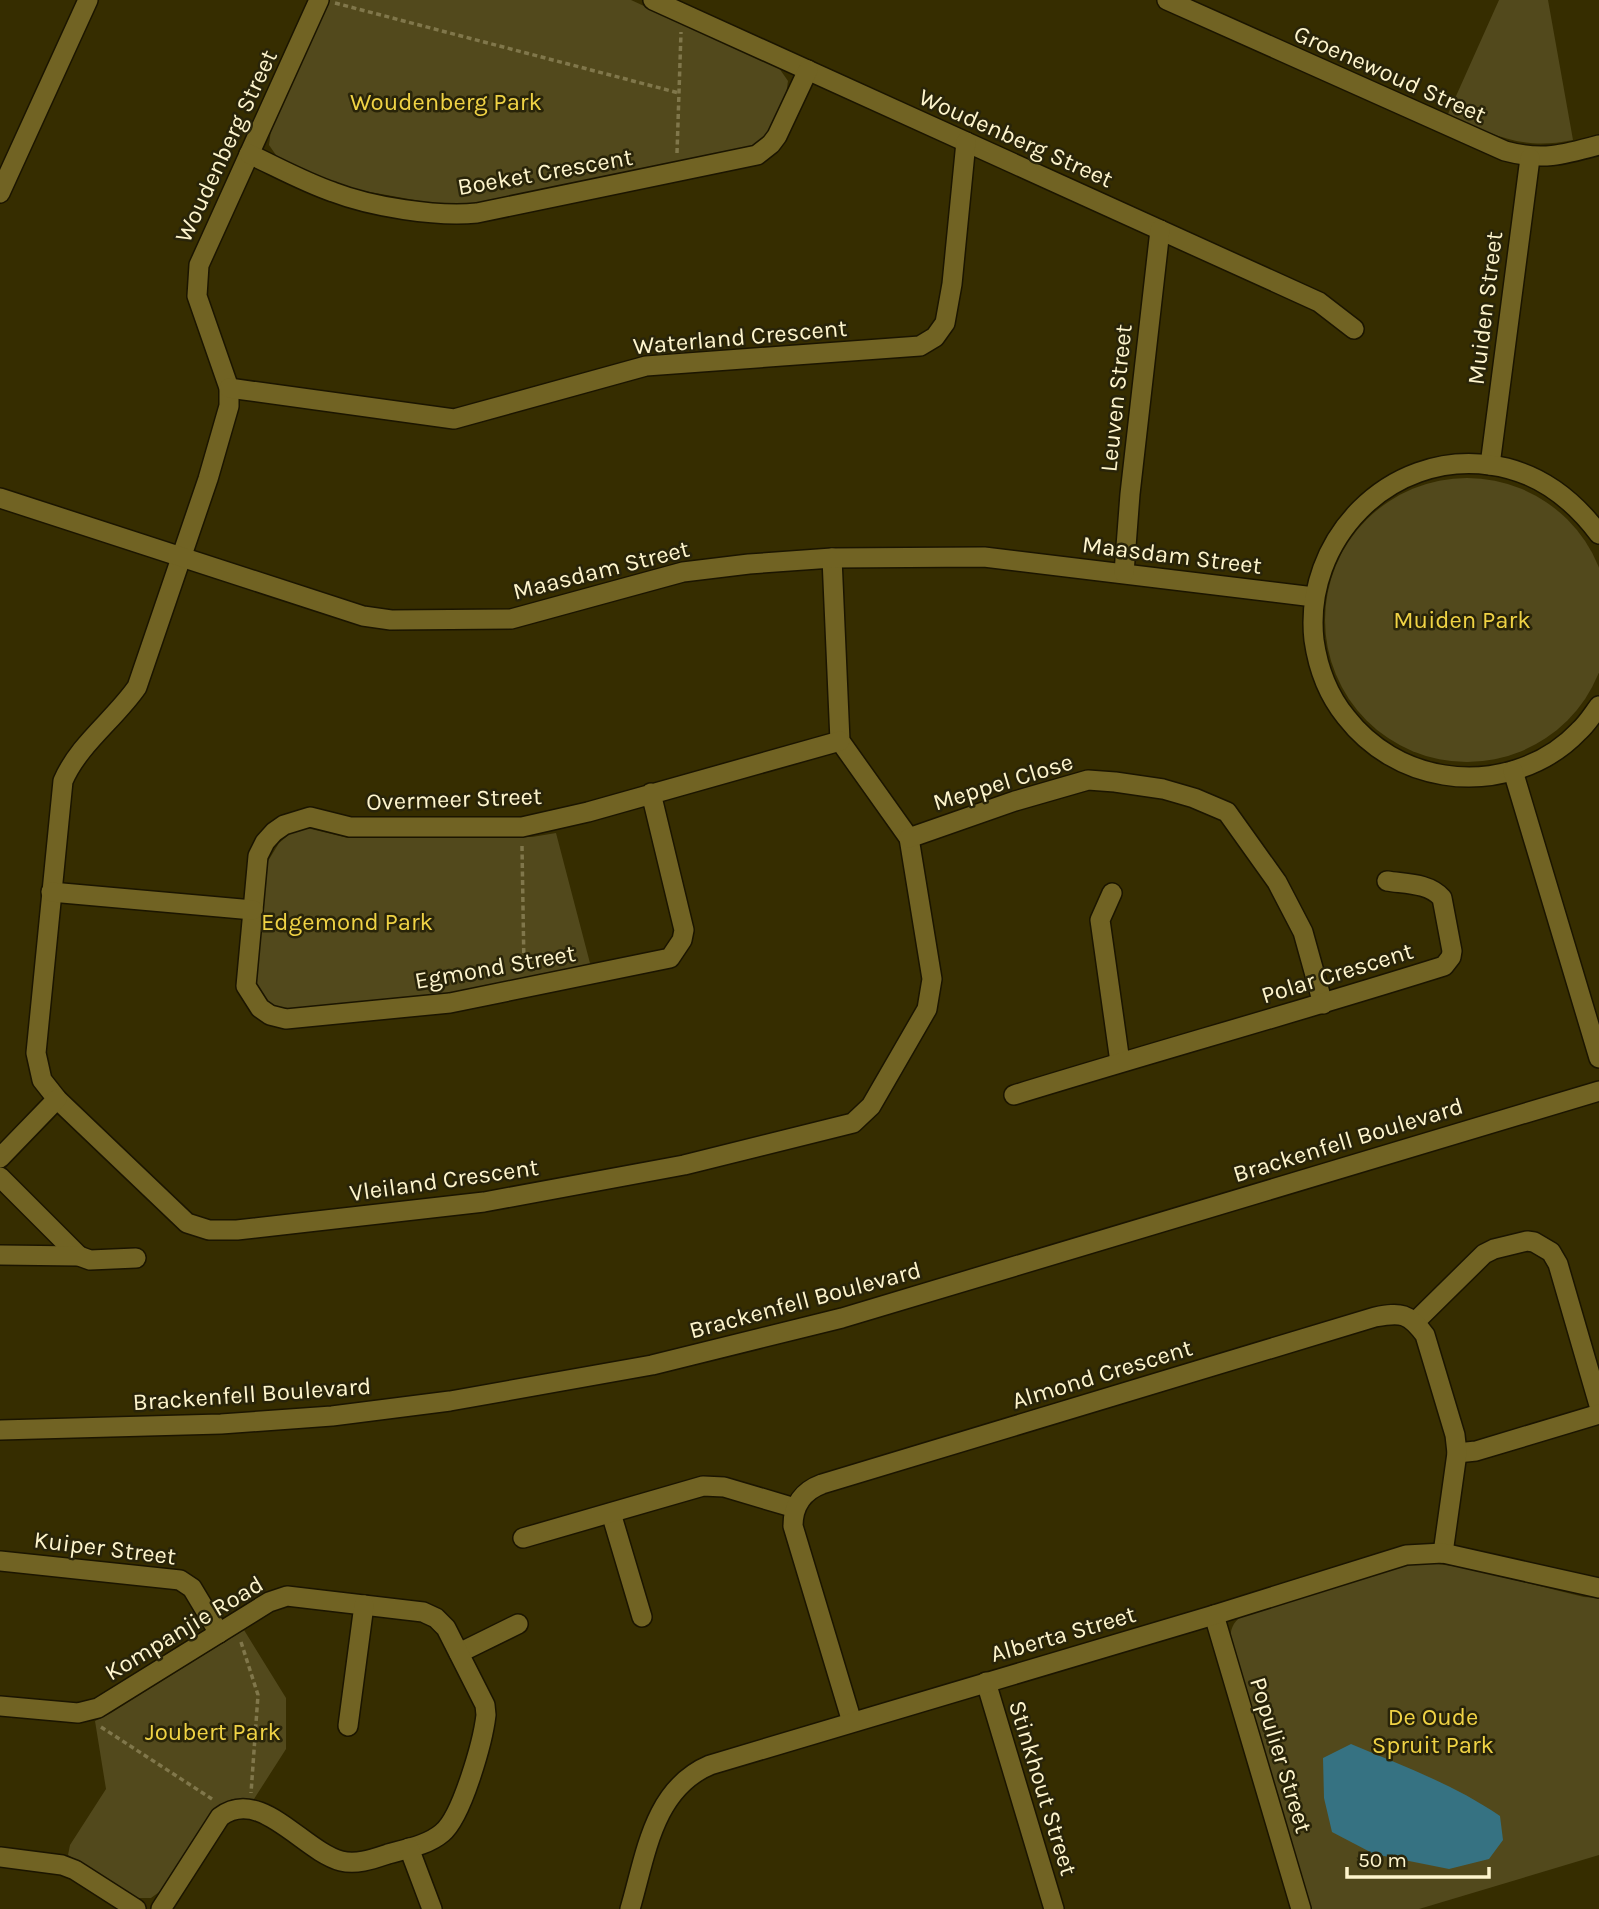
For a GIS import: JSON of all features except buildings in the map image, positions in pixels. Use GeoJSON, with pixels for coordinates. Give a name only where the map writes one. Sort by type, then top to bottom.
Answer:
{"type":"FeatureCollection","features":[{"type":"Feature","properties":{"kind":"street"},"geometry":{"type":"LineString","coordinates":[[0,193],[88,0]]}},
{"type":"Feature","properties":{"kind":"street","name":"Woudenberg Street"},"geometry":{"type":"LineString","coordinates":[[181,557],[224,427],[229,388],[197,296],[199,265],[321,0]]}},
{"type":"Feature","properties":{"kind":"street","name":"Woudenberg Street"},"geometry":{"type":"LineString","coordinates":[[653,0],[1319,302],[1354,329]]}},
{"type":"Feature","properties":{"kind":"street","name":"Groenewoud Street"},"geometry":{"type":"LineString","coordinates":[[1167,0],[1492,147],[1530,158],[1556,156],[1599,145]]}},
{"type":"Feature","properties":{"kind":"street","name":"Boeket Crescent"},"geometry":{"type":"LineString","coordinates":[[249,154],[335,193],[440,214],[477,213],[750,158],[764,151],[777,136],[807,70]]}},
{"type":"Feature","properties":{"kind":"street","name":"Waterland Crescent"},"geometry":{"type":"LineString","coordinates":[[229,388],[454,419],[646,366],[920,346],[935,338],[945,323],[952,284],[966,142]]}},
{"type":"Feature","properties":{"kind":"street","name":"Muiden Street"},"geometry":{"type":"LineString","coordinates":[[1490,465],[1530,158]]}},
{"type":"Feature","properties":{"kind":"street","name":"Leuven Street"},"geometry":{"type":"LineString","coordinates":[[1124,573],[1130,494],[1160,230]]}},
{"type":"Feature","properties":{"kind":"street"},"geometry":{"type":"LineString","coordinates":[[1599,534],[1577,508],[1551,487],[1522,473],[1490,465],[1449,465],[1410,475],[1376,495],[1346,523],[1326,558],[1314,597],[1312,625],[1316,654],[1324,681],[1338,707],[1377,748],[1428,773],[1485,777],[1513,771],[1548,756],[1579,732],[1599,706]]}},
{"type":"Feature","properties":{"kind":"street","name":"Maasdam Street"},"geometry":{"type":"LineString","coordinates":[[0,498],[363,616],[391,620],[488,621],[522,617],[683,572],[832,558],[985,557],[1314,597]]}},
{"type":"Feature","properties":{"kind":"street","name":"Vleiland Crescent"},"geometry":{"type":"LineString","coordinates":[[181,557],[137,687],[128,701],[72,762],[63,781],[36,1053],[43,1080],[57,1100],[187,1223],[209,1230],[237,1230],[484,1202],[684,1165],[853,1123],[871,1106],[927,1009],[932,979],[909,838],[840,741]]}},
{"type":"Feature","properties":{"kind":"street"},"geometry":{"type":"LineString","coordinates":[[832,558],[840,741]]}},
{"type":"Feature","properties":{"kind":"street","name":"Overmeer Street"},"geometry":{"type":"LineString","coordinates":[[253,910],[258,856],[265,842],[284,825],[295,821],[310,817],[351,827],[522,827],[588,812],[840,741]]}},
{"type":"Feature","properties":{"kind":"street"},"geometry":{"type":"LineString","coordinates":[[1513,771],[1599,1058]]}},
{"type":"Feature","properties":{"kind":"street","name":"Meppel Close"},"geometry":{"type":"LineString","coordinates":[[909,838],[1015,801],[1088,780],[1163,789],[1194,798],[1227,812],[1277,882],[1303,932],[1323,1004]]}},
{"type":"Feature","properties":{"kind":"street","name":"Egmond Street"},"geometry":{"type":"LineString","coordinates":[[253,910],[246,986],[260,1008],[270,1015],[286,1019],[450,1003],[670,958],[677,949],[684,930],[651,793]]}},
{"type":"Feature","properties":{"kind":"street","name":"Polar Crescent"},"geometry":{"type":"LineString","coordinates":[[1014,1095],[1444,966],[1452,951],[1443,898],[1423,886],[1387,881]]}},
{"type":"Feature","properties":{"kind":"street"},"geometry":{"type":"LineString","coordinates":[[51,892],[253,910]]}},
{"type":"Feature","properties":{"kind":"street"},"geometry":{"type":"LineString","coordinates":[[1112,893],[1100,920],[1120,1062]]}},
{"type":"Feature","properties":{"kind":"street","name":"Brackenfell Boulevard"},"geometry":{"type":"LineString","coordinates":[[0,1430],[221,1424],[332,1416],[450,1401],[652,1365],[842,1318],[1599,1091]]}},
{"type":"Feature","properties":{"kind":"street"},"geometry":{"type":"LineString","coordinates":[[0,1158],[57,1100]]}},
{"type":"Feature","properties":{"kind":"street"},"geometry":{"type":"LineString","coordinates":[[0,1177],[79,1256]]}},
{"type":"Feature","properties":{"kind":"street"},"geometry":{"type":"LineString","coordinates":[[1443,1553],[1457,1453],[1455,1435],[1425,1335],[1415,1322],[1483,1254],[1527,1241],[1541,1244],[1551,1252],[1558,1264],[1599,1405]]}},
{"type":"Feature","properties":{"kind":"street"},"geometry":{"type":"LineString","coordinates":[[0,1255],[79,1256],[90,1260],[136,1258]]}},
{"type":"Feature","properties":{"kind":"street","name":"Almond Crescent"},"geometry":{"type":"LineString","coordinates":[[795,1508],[806,1492],[822,1484],[1348,1325],[1392,1314],[1405,1316],[1415,1322]]}},
{"type":"Feature","properties":{"kind":"street"},"geometry":{"type":"LineString","coordinates":[[1457,1453],[1476,1451],[1599,1414]]}},
{"type":"Feature","properties":{"kind":"street"},"geometry":{"type":"LineString","coordinates":[[523,1538],[703,1486],[713,1486],[795,1508],[793,1525],[852,1722]]}},
{"type":"Feature","properties":{"kind":"street"},"geometry":{"type":"LineString","coordinates":[[611,1513],[642,1617]]}},
{"type":"Feature","properties":{"kind":"street","name":"Alberta Street"},"geometry":{"type":"LineString","coordinates":[[630,1909],[662,1807],[688,1777],[710,1765],[1417,1553],[1443,1553],[1599,1588]]}},
{"type":"Feature","properties":{"kind":"street","name":"Kuiper Street"},"geometry":{"type":"LineString","coordinates":[[0,1561],[180,1580],[192,1588],[228,1628]]}},
{"type":"Feature","properties":{"kind":"street","name":"Kompanjie Road"},"geometry":{"type":"LineString","coordinates":[[0,1706],[78,1713],[90,1711],[106,1704],[278,1598],[288,1596],[430,1614],[446,1628],[485,1705],[485,1725],[458,1814],[452,1823],[433,1839],[409,1848],[363,1861],[344,1862],[334,1859],[263,1813],[250,1808]]}},
{"type":"Feature","properties":{"kind":"street"},"geometry":{"type":"LineString","coordinates":[[348,1726],[364,1605]]}},
{"type":"Feature","properties":{"kind":"street","name":"Populier Street"},"geometry":{"type":"LineString","coordinates":[[1213,1615],[1301,1909]]}},
{"type":"Feature","properties":{"kind":"street"},"geometry":{"type":"LineString","coordinates":[[459,1653],[518,1625]]}},
{"type":"Feature","properties":{"kind":"street","name":"Stinkhout Street"},"geometry":{"type":"LineString","coordinates":[[986,1682],[1054,1909]]}},
{"type":"Feature","properties":{"kind":"street"},"geometry":{"type":"LineString","coordinates":[[161,1909],[220,1817],[233,1809],[250,1808]]}},
{"type":"Feature","properties":{"kind":"street"},"geometry":{"type":"LineString","coordinates":[[409,1848],[432,1909]]}},
{"type":"Feature","properties":{"kind":"street"},"geometry":{"type":"LineString","coordinates":[[0,1857],[62,1865],[75,1870],[136,1909]]}},
{"type":"Feature","properties":{"kind":"path"},"geometry":{"type":"LineString","coordinates":[[321,0],[679,93]]}},
{"type":"Feature","properties":{"kind":"path"},"geometry":{"type":"LineString","coordinates":[[676,173],[681,13]]}},
{"type":"Feature","properties":{"kind":"path"},"geometry":{"type":"LineString","coordinates":[[522,827],[524,988]]}},
{"type":"Feature","properties":{"kind":"path"},"geometry":{"type":"LineString","coordinates":[[228,1628],[258,1695],[250,1808]]}},
{"type":"Feature","properties":{"kind":"path"},"geometry":{"type":"LineString","coordinates":[[90,1711],[98,1724],[212,1799],[220,1817]]}},
{"type":"Feature","properties":{"kind":"green space","name":"Woudenberg Park"},"geometry":{"type":"Polygon","coordinates":[[[330,0],[631,0],[779,68],[788,81],[786,95],[769,132],[752,148],[468,205],[448,206],[342,187],[278,158],[269,145],[271,130],[330,0]]]}},
{"type":"Feature","properties":{"kind":"green space"},"geometry":{"type":"Polygon","coordinates":[[[1499,0],[1548,0],[1573,140],[1538,144],[1508,139],[1448,114],[1499,0]]]}},
{"type":"Feature","properties":{"kind":"green space","name":"Muiden Park"},"geometry":{"type":"Polygon","coordinates":[[[1453,478],[1481,478],[1508,484],[1534,495],[1568,519],[1585,541],[1598,566],[1607,592],[1607,648],[1598,674],[1585,699],[1568,721],[1534,745],[1508,756],[1481,762],[1453,762],[1426,756],[1400,745],[1366,721],[1342,687],[1331,661],[1325,634],[1325,606],[1331,579],[1342,553],[1366,519],[1400,495],[1426,484],[1453,478]]]}},
{"type":"Feature","properties":{"kind":"green space","name":"Edgemond Park"},"geometry":{"type":"Polygon","coordinates":[[[307,828],[348,838],[532,837],[556,833],[591,967],[467,993],[290,1012],[276,1009],[265,1002],[256,983],[268,861],[279,843],[291,833],[307,828]]]}},
{"type":"Feature","properties":{"kind":"green space","name":"De Oude Spruit Park"},"geometry":{"type":"Polygon","coordinates":[[[1412,1564],[1461,1567],[1584,1597],[1599,1598],[1599,1855],[1419,1909],[1312,1909],[1231,1642],[1232,1629],[1244,1614],[1412,1564]]]}},
{"type":"Feature","properties":{"kind":"green space","name":"Joubert Park"},"geometry":{"type":"Polygon","coordinates":[[[244,1630],[286,1698],[286,1749],[254,1799],[232,1799],[215,1808],[162,1890],[151,1898],[138,1898],[68,1855],[70,1845],[106,1789],[95,1721],[244,1630]]]}},
{"type":"Feature","properties":{"kind":"water"},"geometry":{"type":"Polygon","coordinates":[[[1351,1744],[1427,1776],[1483,1805],[1500,1816],[1503,1840],[1489,1859],[1449,1869],[1374,1854],[1332,1832],[1324,1798],[1323,1758],[1351,1744]]]}}]}
